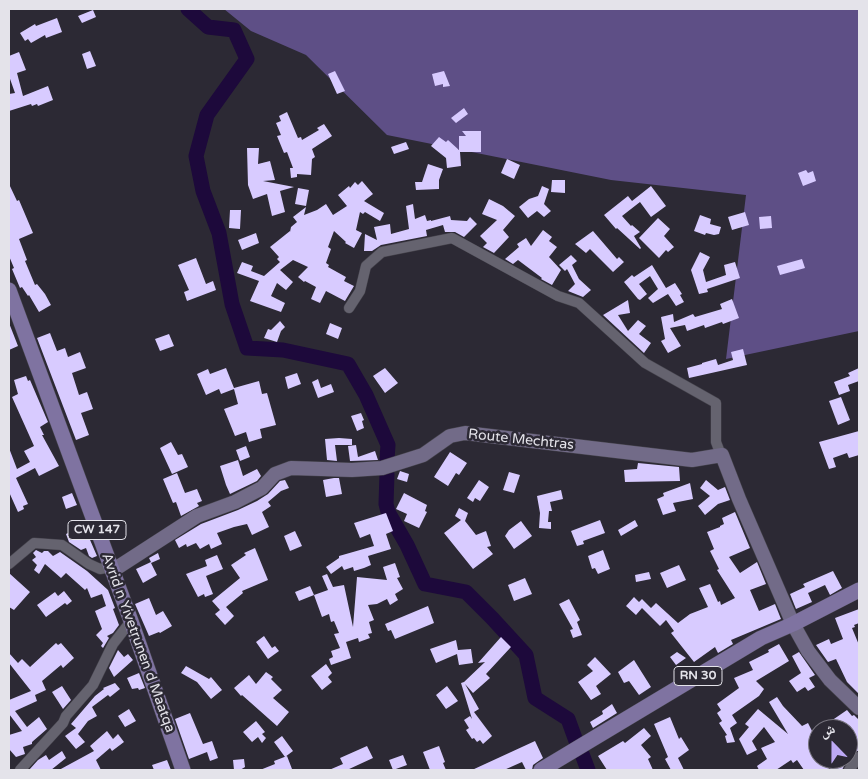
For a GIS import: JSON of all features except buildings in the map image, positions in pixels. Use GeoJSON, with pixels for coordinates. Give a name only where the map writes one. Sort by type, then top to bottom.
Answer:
{"type":"FeatureCollection","features":[{"type":"Feature","properties":{"kind":"main road","name":"Avrid n Yivetṛunen d Maatqa"},"geometry":{"type":"LineString","coordinates":[[9,290],[131,621],[183,770]]}},
{"type":"Feature","properties":{"kind":"main road","name":"RN 30"},"geometry":{"type":"LineString","coordinates":[[541,770],[761,638],[793,624],[859,590]]}},
{"type":"Feature","properties":{"kind":"street"},"geometry":{"type":"LineString","coordinates":[[349,308],[360,291],[366,266],[382,252],[452,238],[558,296],[579,303],[645,363],[716,403],[716,442],[793,624],[808,651],[830,680],[859,708]]}},
{"type":"Feature","properties":{"kind":"street","name":"Route Mechtras"},"geometry":{"type":"LineString","coordinates":[[112,569],[197,516],[256,492],[275,474],[291,468],[352,470],[382,468],[423,455],[450,436],[465,433],[692,460],[721,455]]}},
{"type":"Feature","properties":{"kind":"street"},"geometry":{"type":"LineString","coordinates":[[9,564],[34,543],[62,545],[89,564],[100,569],[112,569]]}},
{"type":"Feature","properties":{"kind":"street"},"geometry":{"type":"LineString","coordinates":[[20,770],[64,723],[66,716],[94,685],[112,644],[131,621]]}},
{"type":"Feature","properties":{"kind":"street"},"geometry":{"type":"LineString","coordinates":[[849,770],[859,757]]}},
{"type":"Feature","properties":{"kind":"shaded area"},"geometry":{"type":"Polygon","coordinates":[[[224,9],[859,9],[859,331],[726,359],[746,195],[611,180],[387,135],[306,55],[251,31],[224,9]]]}},
{"type":"Feature","properties":{"kind":"waterway"},"geometry":{"type":"LineString","coordinates":[[188,9],[208,27],[234,30],[247,59],[207,115],[196,156],[203,191],[219,233],[232,304],[247,348],[283,350],[348,364],[366,395],[388,445],[387,459]]}},
{"type":"Feature","properties":{"kind":"waterway"},"geometry":{"type":"LineString","coordinates":[[387,474],[386,504],[388,512],[407,545],[425,584],[466,592],[492,618],[526,655],[535,698],[568,719],[576,741]]}},
{"type":"Feature","properties":{"kind":"waterway"},"geometry":{"type":"LineString","coordinates":[[582,754],[588,770]]}}]}
